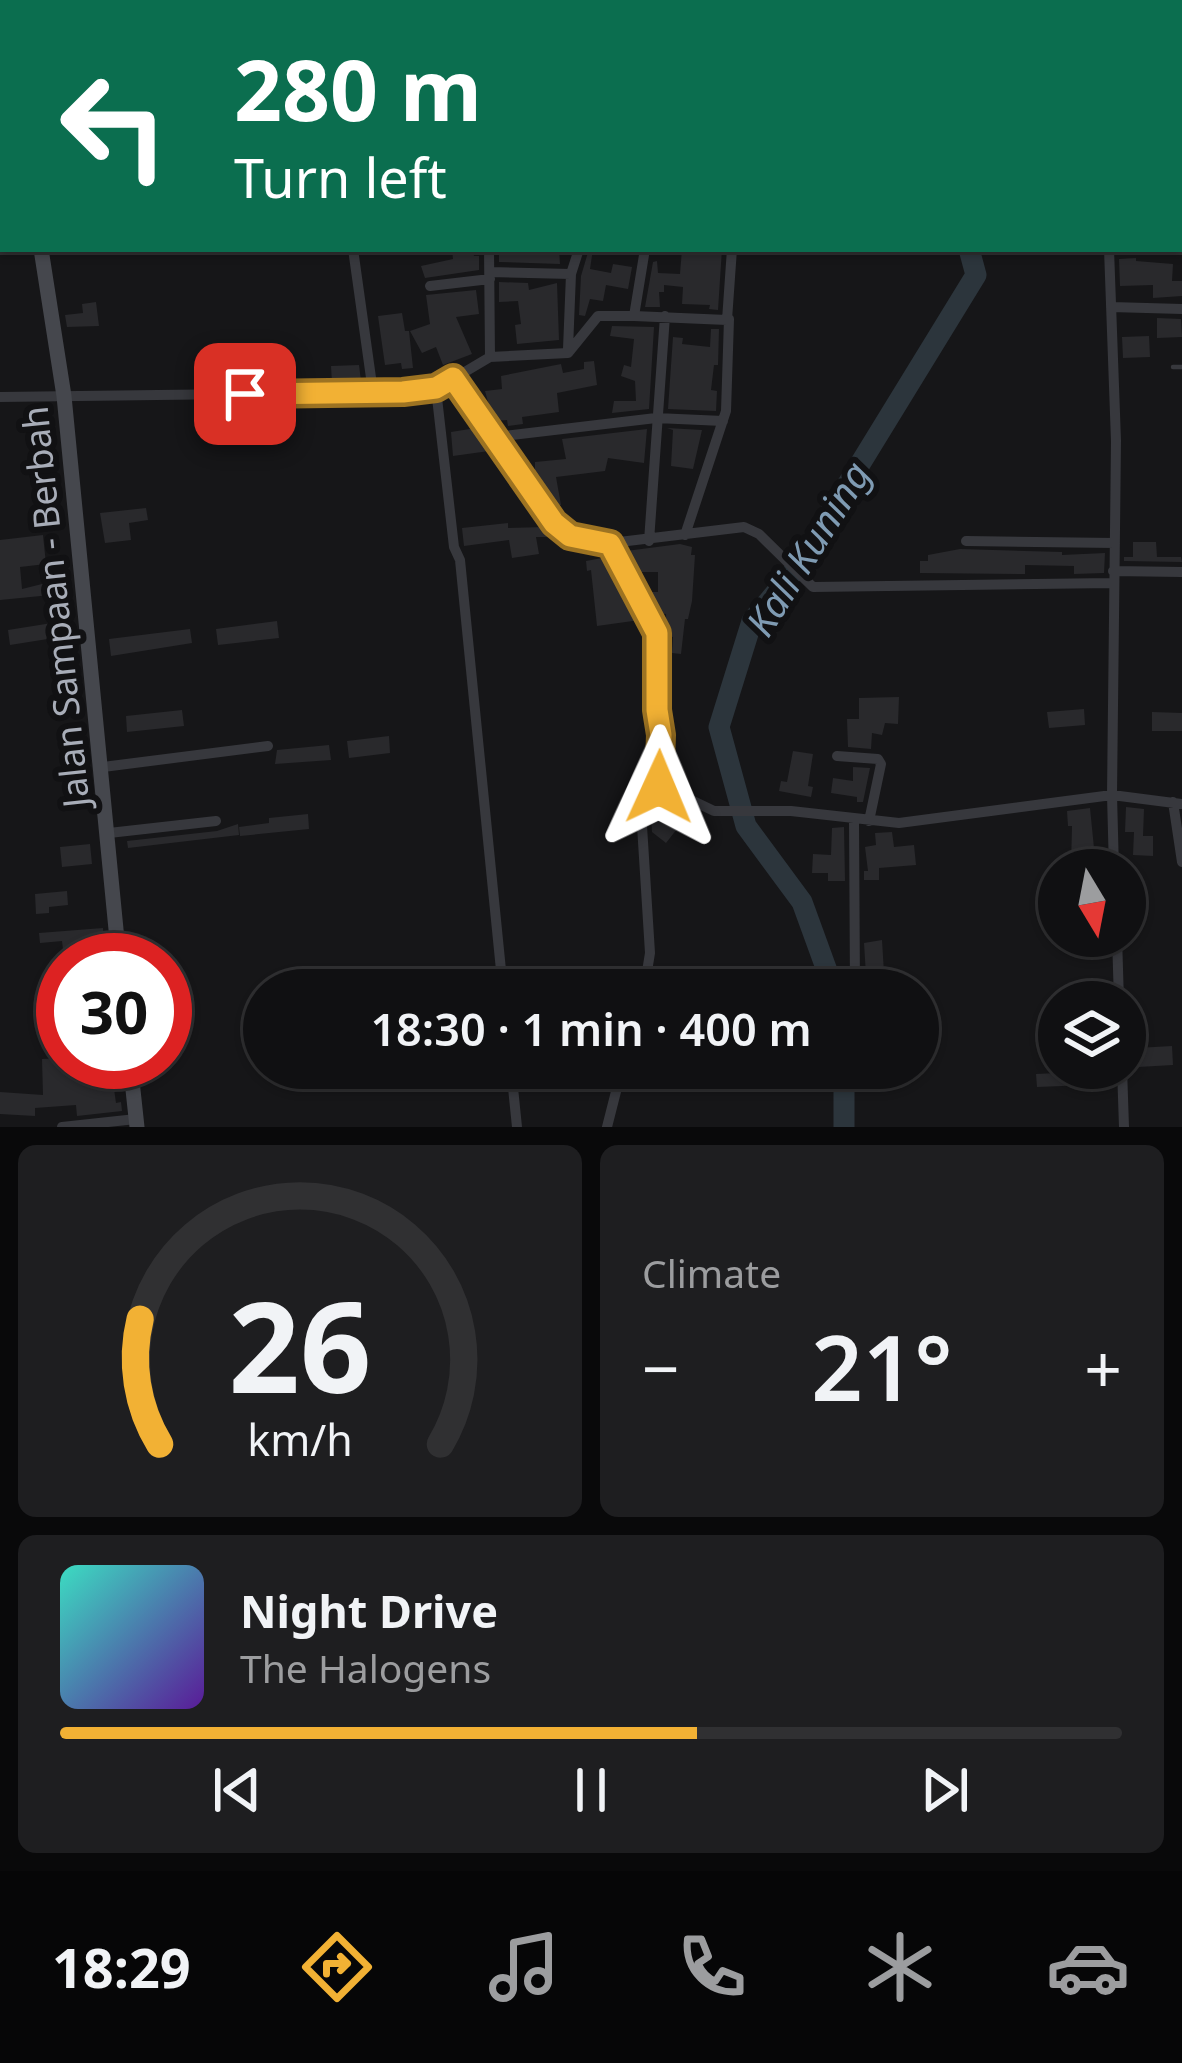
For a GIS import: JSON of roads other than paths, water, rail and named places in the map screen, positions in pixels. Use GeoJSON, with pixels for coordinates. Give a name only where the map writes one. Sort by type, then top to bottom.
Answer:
{"type":"FeatureCollection","features":[{"type":"Feature","properties":{"kind":"main road","name":"Jalan Sampaan - Berbah"},"geometry":{"type":"LineString","coordinates":[[41,252],[64,396],[117,933]]}},
{"type":"Feature","properties":{"kind":"main road"},"geometry":{"type":"LineString","coordinates":[[133,1089],[136,1123]]}},
{"type":"Feature","properties":{"kind":"street"},"geometry":{"type":"LineString","coordinates":[[352,252],[374,392]]}},
{"type":"Feature","properties":{"kind":"street"},"geometry":{"type":"LineString","coordinates":[[489,252],[490,357]]}},
{"type":"Feature","properties":{"kind":"street"},"geometry":{"type":"LineString","coordinates":[[568,352],[571,274],[578,252]]}},
{"type":"Feature","properties":{"kind":"street"},"geometry":{"type":"LineString","coordinates":[[634,316],[645,252]]}},
{"type":"Feature","properties":{"kind":"street"},"geometry":{"type":"LineString","coordinates":[[685,535],[726,411],[732,252]]}},
{"type":"Feature","properties":{"kind":"street"},"geometry":{"type":"LineString","coordinates":[[1109,252],[1116,441],[1113,849]]}},
{"type":"Feature","properties":{"kind":"street"},"geometry":{"type":"LineString","coordinates":[[430,286],[490,276],[571,274]]}},
{"type":"Feature","properties":{"kind":"street"},"geometry":{"type":"LineString","coordinates":[[1111,307],[1182,309]]}},
{"type":"Feature","properties":{"kind":"street"},"geometry":{"type":"LineString","coordinates":[[0,397],[436,388],[490,357],[568,352],[598,316],[729,319]]}},
{"type":"Feature","properties":{"kind":"street"},"geometry":{"type":"LineString","coordinates":[[649,541],[665,316]]}},
{"type":"Feature","properties":{"kind":"street"},"geometry":{"type":"LineString","coordinates":[[453,378],[562,530],[579,539],[610,544],[744,527],[759,535],[813,587],[1182,572]]}},
{"type":"Feature","properties":{"kind":"street"},"geometry":{"type":"LineString","coordinates":[[436,388],[454,547],[460,560],[501,969]]}},
{"type":"Feature","properties":{"kind":"street"},"geometry":{"type":"LineString","coordinates":[[496,437],[656,418],[722,421]]}},
{"type":"Feature","properties":{"kind":"street"},"geometry":{"type":"LineString","coordinates":[[966,541],[1115,544]]}},
{"type":"Feature","properties":{"kind":"street"},"geometry":{"type":"LineString","coordinates":[[610,544],[657,633],[659,787]]}},
{"type":"Feature","properties":{"kind":"street"},"geometry":{"type":"LineString","coordinates":[[103,767],[268,746]]}},
{"type":"Feature","properties":{"kind":"street"},"geometry":{"type":"LineString","coordinates":[[837,756],[878,759],[881,764],[869,821]]}},
{"type":"Feature","properties":{"kind":"street"},"geometry":{"type":"LineString","coordinates":[[659,787],[714,811],[791,811],[899,823],[1112,795],[1177,803],[1182,862]]}},
{"type":"Feature","properties":{"kind":"street"},"geometry":{"type":"LineString","coordinates":[[647,969],[641,810],[647,794],[659,787]]}},
{"type":"Feature","properties":{"kind":"street"},"geometry":{"type":"LineString","coordinates":[[854,820],[855,969]]}},
{"type":"Feature","properties":{"kind":"street"},"geometry":{"type":"LineString","coordinates":[[109,833],[216,821]]}},
{"type":"Feature","properties":{"kind":"street"},"geometry":{"type":"LineString","coordinates":[[513,1089],[517,1127]]}},
{"type":"Feature","properties":{"kind":"street"},"geometry":{"type":"LineString","coordinates":[[607,1127],[617,1089]]}},
{"type":"Feature","properties":{"kind":"street"},"geometry":{"type":"LineString","coordinates":[[1123,1089],[1124,1127]]}},
{"type":"Feature","properties":{"kind":"street"},"geometry":{"type":"LineString","coordinates":[[62,1127],[136,1123]]}},
{"type":"Feature","properties":{"kind":"lane"},"geometry":{"type":"LineString","coordinates":[[1173,367],[1182,367]]}},
{"type":"Feature","properties":{"kind":"waterway","name":"Kali Kuning"},"geometry":{"type":"LineString","coordinates":[[826,969],[802,902],[746,826],[719,727],[752,621],[795,570],[976,275],[970,252]]}},
{"type":"Feature","properties":{"kind":"waterway","name":"Kali Kuning"},"geometry":{"type":"LineString","coordinates":[[844,1089],[844,1127]]}}]}
